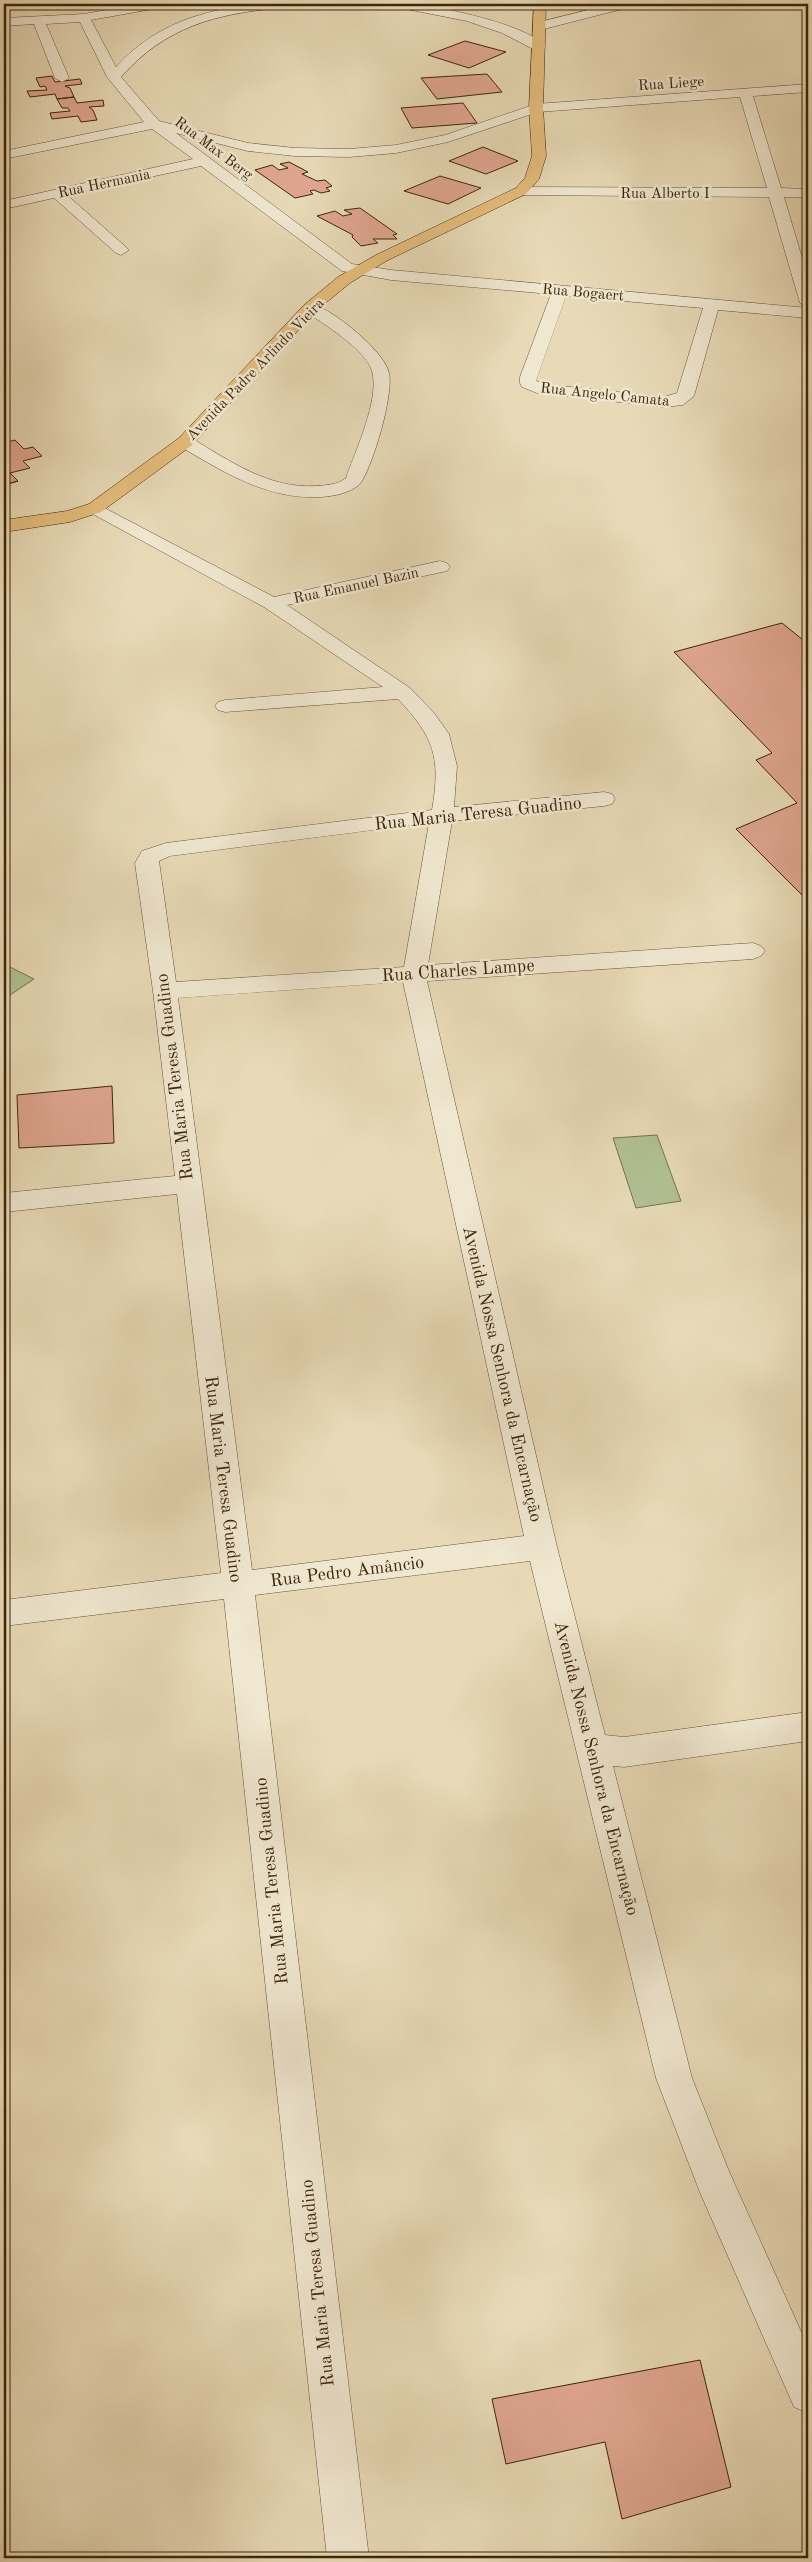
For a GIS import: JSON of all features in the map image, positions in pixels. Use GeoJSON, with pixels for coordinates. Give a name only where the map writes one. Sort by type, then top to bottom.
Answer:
{"type":"FeatureCollection","features":[{"type":"Feature","properties":{"kind":"main road"},"geometry":{"type":"LineString","coordinates":[[521,191],[532,178],[539,156],[536,108],[540,47],[540,4]]}},
{"type":"Feature","properties":{"kind":"main road","name":"Avenida Padre Arlindo Vieira"},"geometry":{"type":"LineString","coordinates":[[4,526],[70,516],[95,508],[185,442],[310,308],[357,271],[521,191]]}},
{"type":"Feature","properties":{"kind":"street"},"geometry":{"type":"LineString","coordinates":[[7,22],[39,22],[84,18],[158,4]]}},
{"type":"Feature","properties":{"kind":"street"},"geometry":{"type":"LineString","coordinates":[[114,77],[127,59],[142,46],[173,28],[231,10],[279,4]]}},
{"type":"Feature","properties":{"kind":"street"},"geometry":{"type":"LineString","coordinates":[[400,4],[471,17],[504,29],[540,47]]}},
{"type":"Feature","properties":{"kind":"street"},"geometry":{"type":"LineString","coordinates":[[540,26],[626,4]]}},
{"type":"Feature","properties":{"kind":"street"},"geometry":{"type":"LineString","coordinates":[[7,22],[31,8]]}},
{"type":"Feature","properties":{"kind":"street","name":"Rua Max Berg"},"geometry":{"type":"LineString","coordinates":[[84,18],[114,77],[148,119],[342,265],[357,271]]}},
{"type":"Feature","properties":{"kind":"street"},"geometry":{"type":"LineString","coordinates":[[39,22],[62,78]]}},
{"type":"Feature","properties":{"kind":"street","name":"Rua Liege"},"geometry":{"type":"LineString","coordinates":[[155,124],[248,147],[295,152],[349,153],[396,149],[448,138],[536,108],[808,88]]}},
{"type":"Feature","properties":{"kind":"street"},"geometry":{"type":"LineString","coordinates":[[746,94],[808,303]]}},
{"type":"Feature","properties":{"kind":"street"},"geometry":{"type":"LineString","coordinates":[[4,155],[155,124]]}},
{"type":"Feature","properties":{"kind":"street","name":"Rua Hermania"},"geometry":{"type":"LineString","coordinates":[[4,205],[204,161]]}},
{"type":"Feature","properties":{"kind":"street","name":"Rua Alberto I"},"geometry":{"type":"LineString","coordinates":[[521,191],[808,193]]}},
{"type":"Feature","properties":{"kind":"street"},"geometry":{"type":"LineString","coordinates":[[56,193],[121,250]]}},
{"type":"Feature","properties":{"kind":"street","name":"Rua Bogaert"},"geometry":{"type":"LineString","coordinates":[[357,271],[808,313]]}},
{"type":"Feature","properties":{"kind":"street","name":"Rua Angelo Camata"},"geometry":{"type":"LineString","coordinates":[[560,290],[528,377],[528,383],[537,388],[550,390],[664,402],[677,401],[685,396],[712,304]]}},
{"type":"Feature","properties":{"kind":"street"},"geometry":{"type":"LineString","coordinates":[[185,442],[262,486],[284,492],[313,493],[338,489],[348,486],[354,480],[378,408],[381,372],[372,358],[328,319],[310,308]]}},
{"type":"Feature","properties":{"kind":"street","name":"Avenida Nossa Senhora da Encarnação"},"geometry":{"type":"LineString","coordinates":[[95,508],[271,603],[403,692],[426,717],[438,734],[446,766],[442,816],[415,973],[542,1547],[674,2078],[712,2177],[808,2393]]}},
{"type":"Feature","properties":{"kind":"street","name":"Rua Emanuel Bazin"},"geometry":{"type":"LineString","coordinates":[[271,603],[440,567]]}},
{"type":"Feature","properties":{"kind":"street"},"geometry":{"type":"LineString","coordinates":[[225,706],[403,692]]}},
{"type":"Feature","properties":{"kind":"street","name":"Rua Maria Teresa Guadino"},"geometry":{"type":"LineString","coordinates":[[348,2558],[238,1585],[164,991],[146,864],[150,856],[166,850],[442,816],[604,800]]}},
{"type":"Feature","properties":{"kind":"street","name":"Rua Charles Lampe"},"geometry":{"type":"LineString","coordinates":[[164,991],[752,952]]}},
{"type":"Feature","properties":{"kind":"street"},"geometry":{"type":"LineString","coordinates":[[4,1202],[187,1184]]}},
{"type":"Feature","properties":{"kind":"street","name":"Rua Pedro Amâncio"},"geometry":{"type":"LineString","coordinates":[[4,1613],[542,1547]]}},
{"type":"Feature","properties":{"kind":"street"},"geometry":{"type":"LineString","coordinates":[[593,1749],[624,1752],[808,1726]]}},
{"type":"Feature","properties":{"kind":"green space"},"geometry":{"type":"Polygon","coordinates":[[[4,964],[34,979],[4,999],[4,964]]]}},
{"type":"Feature","properties":{"kind":"green space"},"geometry":{"type":"Polygon","coordinates":[[[657,1135],[681,1201],[636,1208],[613,1138],[657,1135]]]}},
{"type":"Feature","properties":{"kind":"building"},"geometry":{"type":"Polygon","coordinates":[[[465,41],[506,52],[469,68],[428,55],[465,41]]]}},
{"type":"Feature","properties":{"kind":"building"},"geometry":{"type":"Polygon","coordinates":[[[487,74],[502,92],[437,99],[421,78],[487,74]]]}},
{"type":"Feature","properties":{"kind":"building"},"geometry":{"type":"Polygon","coordinates":[[[52,76],[55,82],[80,79],[82,84],[65,86],[70,88],[74,97],[57,99],[55,94],[30,97],[27,91],[47,90],[45,86],[40,87],[36,78],[52,76]]]}},
{"type":"Feature","properties":{"kind":"building"},"geometry":{"type":"Polygon","coordinates":[[[74,97],[77,103],[103,100],[104,106],[89,107],[93,110],[97,120],[81,122],[78,116],[52,119],[50,113],[70,111],[68,108],[62,108],[57,99],[74,97]]]}},
{"type":"Feature","properties":{"kind":"building"},"geometry":{"type":"Polygon","coordinates":[[[463,103],[477,123],[412,128],[401,108],[463,103]]]}},
{"type":"Feature","properties":{"kind":"building"},"geometry":{"type":"Polygon","coordinates":[[[483,147],[518,161],[486,174],[449,161],[483,147]]]}},
{"type":"Feature","properties":{"kind":"building"},"geometry":{"type":"Polygon","coordinates":[[[289,162],[308,172],[302,174],[317,181],[325,180],[332,186],[326,188],[330,191],[321,193],[314,190],[310,191],[313,194],[295,198],[255,170],[272,165],[279,170],[288,168],[280,164],[289,162]]]}},
{"type":"Feature","properties":{"kind":"building"},"geometry":{"type":"Polygon","coordinates":[[[440,176],[481,188],[448,204],[404,191],[440,176]]]}},
{"type":"Feature","properties":{"kind":"building"},"geometry":{"type":"Polygon","coordinates":[[[360,208],[397,234],[393,235],[397,239],[373,239],[378,243],[361,246],[352,237],[353,235],[317,216],[335,211],[343,216],[352,214],[344,210],[360,208]]]}},
{"type":"Feature","properties":{"kind":"building"},"geometry":{"type":"Polygon","coordinates":[[[15,440],[24,449],[33,447],[42,456],[23,461],[30,468],[10,473],[18,481],[4,485],[4,456],[7,455],[4,451],[4,443],[15,440]]]}},
{"type":"Feature","properties":{"kind":"building"},"geometry":{"type":"Polygon","coordinates":[[[4,467],[18,481],[4,485],[4,467]]]}},
{"type":"Feature","properties":{"kind":"building"},"geometry":{"type":"Polygon","coordinates":[[[782,623],[808,644],[808,901],[736,829],[797,803],[756,760],[772,753],[674,652],[782,623]]]}},
{"type":"Feature","properties":{"kind":"building"},"geometry":{"type":"Polygon","coordinates":[[[112,1086],[114,1143],[19,1148],[17,1095],[112,1086]]]}},
{"type":"Feature","properties":{"kind":"building"},"geometry":{"type":"Polygon","coordinates":[[[700,2360],[731,2487],[622,2519],[605,2442],[506,2464],[492,2399],[700,2360]]]}}]}
